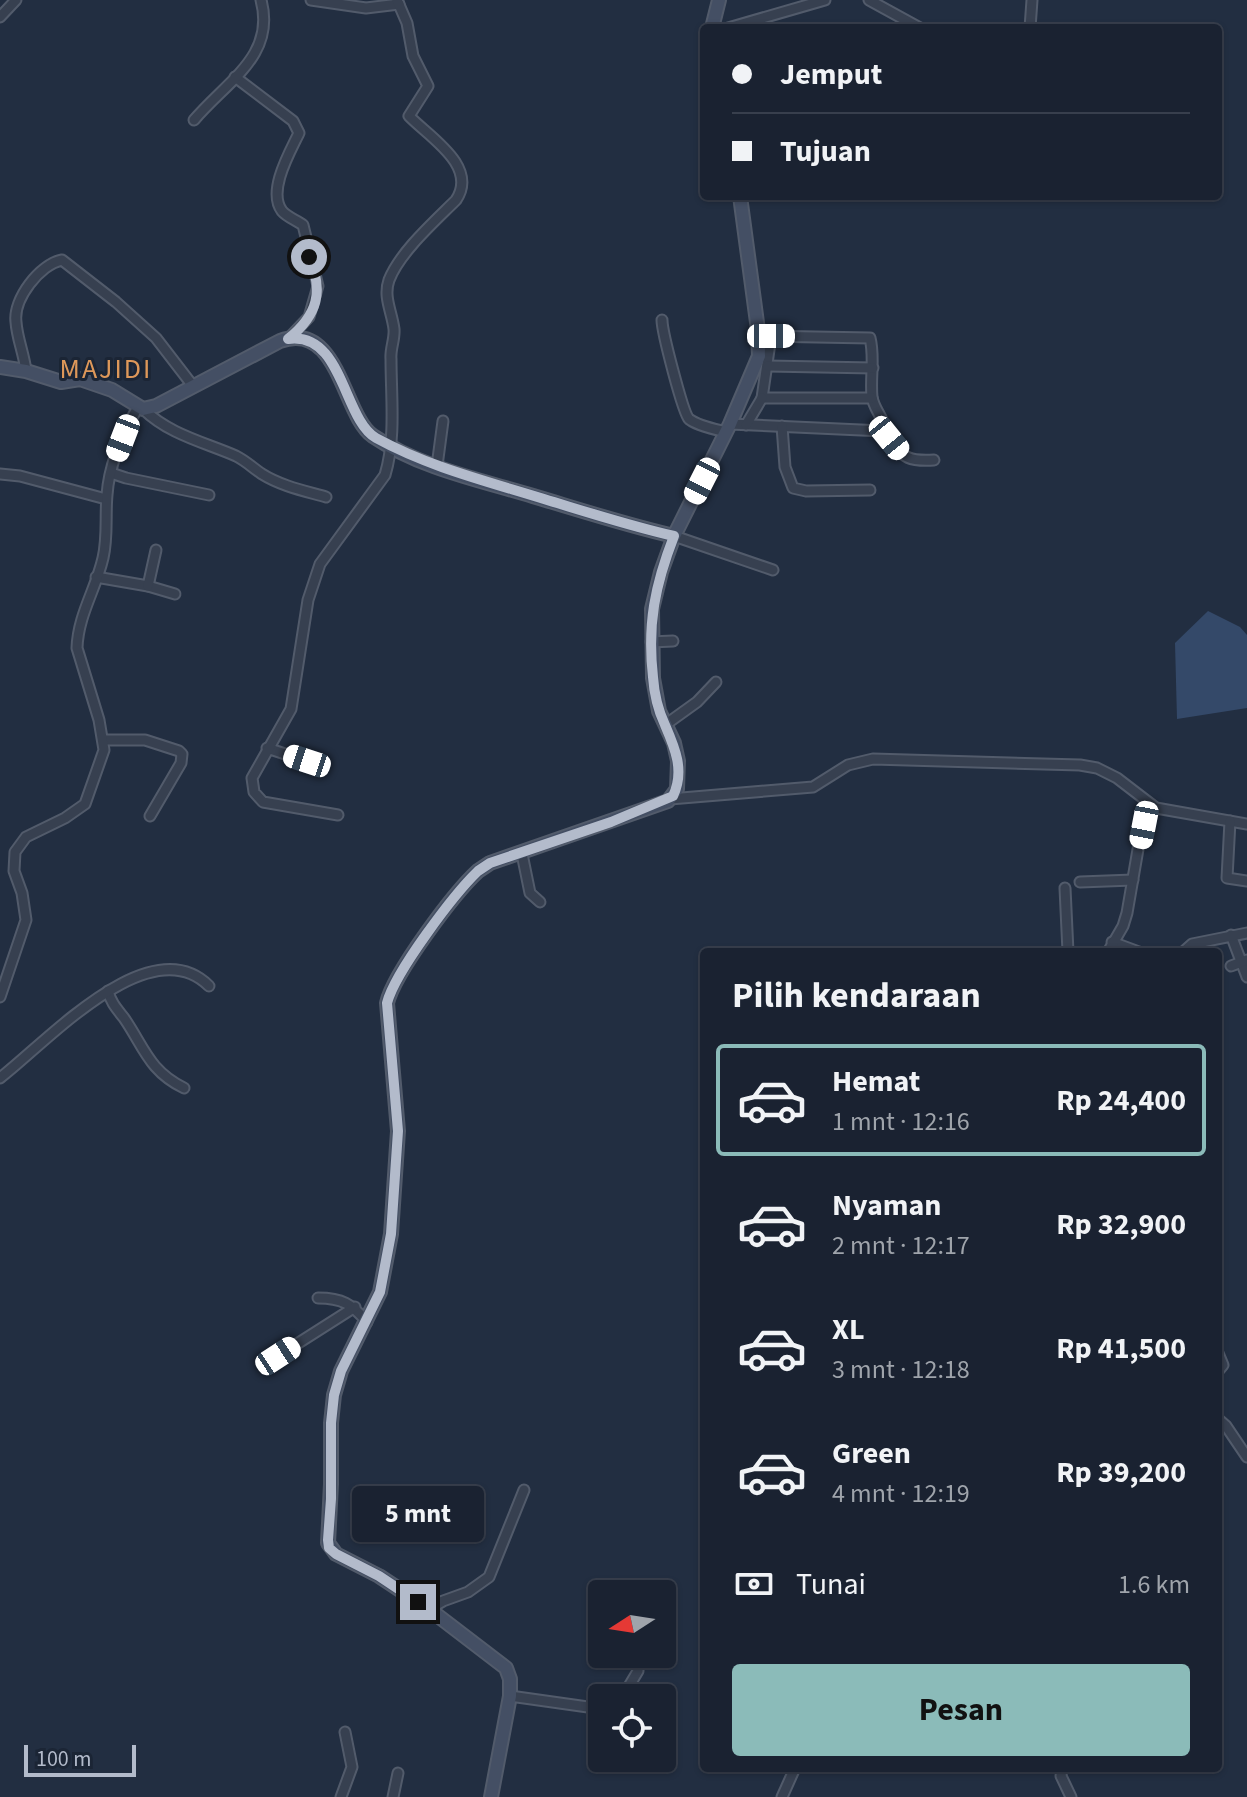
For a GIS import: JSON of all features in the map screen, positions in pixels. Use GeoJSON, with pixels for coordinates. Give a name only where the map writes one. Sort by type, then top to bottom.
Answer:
{"type":"FeatureCollection","features":[{"type":"Feature","properties":{"kind":"street"},"geometry":{"type":"LineString","coordinates":[[0,17],[16,0]]}},
{"type":"Feature","properties":{"kind":"street"},"geometry":{"type":"LineString","coordinates":[[194,120],[261,44],[265,32],[262,3],[274,0]]}},
{"type":"Feature","properties":{"kind":"street"},"geometry":{"type":"LineString","coordinates":[[311,0],[344,2],[366,8],[398,2],[407,23],[413,56],[428,86],[409,116],[426,128],[448,152],[457,166],[462,185],[456,200],[420,237],[388,283],[387,299],[394,332],[390,355],[393,396],[390,445],[385,475],[320,564],[308,600],[295,695],[285,721],[252,778],[259,799],[270,804],[338,815]]}},
{"type":"Feature","properties":{"kind":"street"},"geometry":{"type":"LineString","coordinates":[[713,24],[719,0]]}},
{"type":"Feature","properties":{"kind":"street"},"geometry":{"type":"LineString","coordinates":[[742,24],[825,0]]}},
{"type":"Feature","properties":{"kind":"street"},"geometry":{"type":"LineString","coordinates":[[869,0],[913,24]]}},
{"type":"Feature","properties":{"kind":"street"},"geometry":{"type":"LineString","coordinates":[[1030,24],[1032,0]]}},
{"type":"Feature","properties":{"kind":"street"},"geometry":{"type":"LineString","coordinates":[[141,408],[156,406],[288,339],[309,317],[318,286],[303,225],[284,214],[278,201],[279,180],[299,133],[298,128],[235,77]]}},
{"type":"Feature","properties":{"kind":"street"},"geometry":{"type":"LineString","coordinates":[[741,200],[768,366],[762,398],[746,425]]}},
{"type":"Feature","properties":{"kind":"street"},"geometry":{"type":"LineString","coordinates":[[26,371],[15,321],[18,303],[35,279],[51,264],[62,260],[156,338],[193,386]]}},
{"type":"Feature","properties":{"kind":"street"},"geometry":{"type":"LineString","coordinates":[[662,320],[665,344],[680,388],[684,412],[692,421],[728,428],[782,426],[886,433]]}},
{"type":"Feature","properties":{"kind":"street"},"geometry":{"type":"LineString","coordinates":[[765,336],[867,337],[872,342],[872,398],[884,421],[886,433],[907,458],[934,460]]}},
{"type":"Feature","properties":{"kind":"street"},"geometry":{"type":"LineString","coordinates":[[670,799],[677,789],[678,761],[653,678],[651,642],[656,588],[674,536],[728,428],[755,368],[765,336]]}},
{"type":"Feature","properties":{"kind":"street"},"geometry":{"type":"LineString","coordinates":[[288,339],[306,340],[321,351],[340,376],[364,426],[373,436],[390,445],[437,466],[674,536],[773,570]]}},
{"type":"Feature","properties":{"kind":"street"},"geometry":{"type":"LineString","coordinates":[[768,366],[873,368]]}},
{"type":"Feature","properties":{"kind":"street"},"geometry":{"type":"LineString","coordinates":[[0,367],[61,382],[80,379],[112,390],[163,425],[193,441],[240,458],[264,475],[292,487],[326,497]]}},
{"type":"Feature","properties":{"kind":"street"},"geometry":{"type":"LineString","coordinates":[[762,398],[872,398]]}},
{"type":"Feature","properties":{"kind":"street"},"geometry":{"type":"LineString","coordinates":[[0,997],[26,920],[22,893],[14,871],[15,852],[26,837],[65,818],[85,804],[104,750],[104,740],[77,648],[80,619],[106,544],[106,499],[111,473],[123,438],[141,408]]}},
{"type":"Feature","properties":{"kind":"street"},"geometry":{"type":"LineString","coordinates":[[437,466],[443,421]]}},
{"type":"Feature","properties":{"kind":"street"},"geometry":{"type":"LineString","coordinates":[[782,426],[785,467],[793,488],[806,491],[870,490]]}},
{"type":"Feature","properties":{"kind":"street"},"geometry":{"type":"LineString","coordinates":[[111,473],[209,495]]}},
{"type":"Feature","properties":{"kind":"street"},"geometry":{"type":"LineString","coordinates":[[0,474],[20,476],[106,499]]}},
{"type":"Feature","properties":{"kind":"street"},"geometry":{"type":"LineString","coordinates":[[148,586],[156,550]]}},
{"type":"Feature","properties":{"kind":"street"},"geometry":{"type":"LineString","coordinates":[[96,577],[175,594]]}},
{"type":"Feature","properties":{"kind":"street"},"geometry":{"type":"LineString","coordinates":[[651,642],[673,641]]}},
{"type":"Feature","properties":{"kind":"street"},"geometry":{"type":"LineString","coordinates":[[665,725],[697,702],[716,682]]}},
{"type":"Feature","properties":{"kind":"street"},"geometry":{"type":"LineString","coordinates":[[104,740],[145,740],[182,754],[181,763],[150,816]]}},
{"type":"Feature","properties":{"kind":"street"},"geometry":{"type":"LineString","coordinates":[[267,748],[321,766]]}},
{"type":"Feature","properties":{"kind":"street"},"geometry":{"type":"LineString","coordinates":[[491,1797],[510,1696],[508,1673],[502,1663],[379,1576],[336,1554],[328,1543],[334,1395],[341,1371],[380,1292],[391,1234],[398,1154],[395,1076],[387,1018],[389,994],[405,965],[474,875],[490,863],[670,799],[813,787],[842,768],[873,759],[1080,765],[1097,768],[1117,778],[1146,803],[1163,809],[1247,824]]}},
{"type":"Feature","properties":{"kind":"street"},"geometry":{"type":"LineString","coordinates":[[1110,947],[1123,926],[1146,803]]}},
{"type":"Feature","properties":{"kind":"street"},"geometry":{"type":"LineString","coordinates":[[1230,821],[1227,878],[1247,881]]}},
{"type":"Feature","properties":{"kind":"street"},"geometry":{"type":"LineString","coordinates":[[522,854],[530,893],[540,902]]}},
{"type":"Feature","properties":{"kind":"street"},"geometry":{"type":"LineString","coordinates":[[1080,882],[1133,880]]}},
{"type":"Feature","properties":{"kind":"street"},"geometry":{"type":"LineString","coordinates":[[1065,888],[1068,948]]}},
{"type":"Feature","properties":{"kind":"street"},"geometry":{"type":"LineString","coordinates":[[1188,948],[1192,944],[1247,933]]}},
{"type":"Feature","properties":{"kind":"street"},"geometry":{"type":"LineString","coordinates":[[1231,935],[1244,961],[1247,977]]}},
{"type":"Feature","properties":{"kind":"street"},"geometry":{"type":"LineString","coordinates":[[1231,966],[1244,961]]}},
{"type":"Feature","properties":{"kind":"street"},"geometry":{"type":"LineString","coordinates":[[0,1078],[108,991],[135,977],[173,970],[193,973],[209,986]]}},
{"type":"Feature","properties":{"kind":"street"},"geometry":{"type":"LineString","coordinates":[[108,991],[113,1005],[147,1057],[167,1078],[184,1088]]}},
{"type":"Feature","properties":{"kind":"street"},"geometry":{"type":"LineString","coordinates":[[318,1298],[341,1299],[355,1307],[367,1322]]}},
{"type":"Feature","properties":{"kind":"street"},"geometry":{"type":"LineString","coordinates":[[278,1356],[355,1307]]}},
{"type":"Feature","properties":{"kind":"street"},"geometry":{"type":"LineString","coordinates":[[1222,1422],[1247,1457]]}},
{"type":"Feature","properties":{"kind":"street"},"geometry":{"type":"LineString","coordinates":[[429,1609],[468,1592],[489,1577],[524,1490]]}},
{"type":"Feature","properties":{"kind":"street"},"geometry":{"type":"LineString","coordinates":[[510,1696],[588,1707]]}},
{"type":"Feature","properties":{"kind":"street"},"geometry":{"type":"LineString","coordinates":[[341,1797],[352,1767],[345,1732]]}},
{"type":"Feature","properties":{"kind":"street"},"geometry":{"type":"LineString","coordinates":[[782,1797],[793,1772]]}},
{"type":"Feature","properties":{"kind":"street"},"geometry":{"type":"LineString","coordinates":[[1062,1772],[1071,1797]]}},
{"type":"Feature","properties":{"kind":"street"},"geometry":{"type":"LineString","coordinates":[[393,1797],[398,1773]]}},
{"type":"Feature","properties":{"kind":"water"},"geometry":{"type":"Polygon","coordinates":[[[1208,611],[1240,627],[1247,635],[1247,708],[1177,719],[1175,643],[1208,611]]]}},
{"type":"Feature","properties":{"kind":"district","name":"MAJIDI"},"geometry":{"type":"Point","coordinates":[106,368]}},
{"type":"Feature","properties":{"kind":"route"},"geometry":{"type":"LineString","coordinates":[[309,257],[315,269],[317,296],[305,324],[288,339],[306,340],[314,344],[331,362],[364,426],[373,436],[464,476],[674,536],[656,588],[651,631],[653,678],[659,711],[674,743],[678,761],[679,777],[673,796],[668,801],[532,851],[490,863],[478,871],[405,965],[389,994],[386,1010],[398,1131],[394,1210],[380,1292],[341,1371],[334,1395],[328,1540],[329,1548],[336,1554],[379,1576],[418,1602]]}}]}
